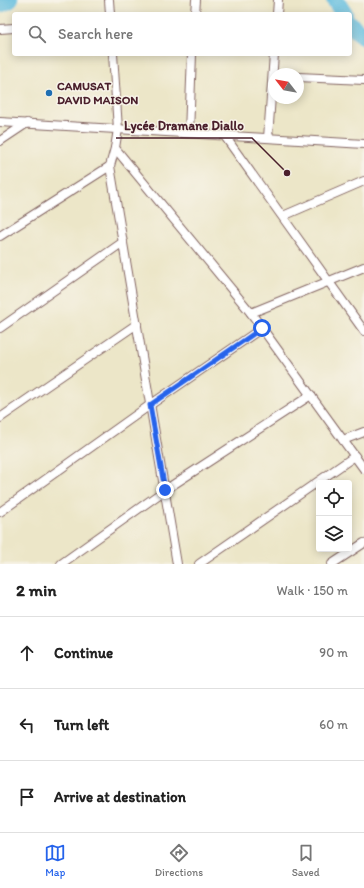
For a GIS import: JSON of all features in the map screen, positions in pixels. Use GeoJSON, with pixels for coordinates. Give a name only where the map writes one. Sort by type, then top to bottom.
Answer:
{"type":"FeatureCollection","features":[{"type":"Feature","properties":{"kind":"street"},"geometry":{"type":"LineString","coordinates":[[109,0],[110,12]]}},
{"type":"Feature","properties":{"kind":"street"},"geometry":{"type":"LineString","coordinates":[[195,12],[196,0]]}},
{"type":"Feature","properties":{"kind":"street"},"geometry":{"type":"LineString","coordinates":[[277,12],[278,0]]}},
{"type":"Feature","properties":{"kind":"street"},"geometry":{"type":"LineString","coordinates":[[0,29],[12,28]]}},
{"type":"Feature","properties":{"kind":"street"},"geometry":{"type":"LineString","coordinates":[[112,56],[118,129],[110,166],[177,564]]}},
{"type":"Feature","properties":{"kind":"street"},"geometry":{"type":"LineString","coordinates":[[189,133],[192,56]]}},
{"type":"Feature","properties":{"kind":"street"},"geometry":{"type":"LineString","coordinates":[[273,68],[274,56]]}},
{"type":"Feature","properties":{"kind":"street"},"geometry":{"type":"LineString","coordinates":[[304,76],[364,80]]}},
{"type":"Feature","properties":{"kind":"street"},"geometry":{"type":"LineString","coordinates":[[268,138],[271,104]]}},
{"type":"Feature","properties":{"kind":"street"},"geometry":{"type":"LineString","coordinates":[[0,122],[364,144]]}},
{"type":"Feature","properties":{"kind":"street"},"geometry":{"type":"LineString","coordinates":[[0,141],[27,123]]}},
{"type":"Feature","properties":{"kind":"street"},"geometry":{"type":"LineString","coordinates":[[224,135],[364,331]]}},
{"type":"Feature","properties":{"kind":"street"},"geometry":{"type":"LineString","coordinates":[[115,148],[251,313],[364,468]]}},
{"type":"Feature","properties":{"kind":"street"},"geometry":{"type":"LineString","coordinates":[[0,236],[110,166]]}},
{"type":"Feature","properties":{"kind":"street"},"geometry":{"type":"LineString","coordinates":[[283,216],[364,181]]}},
{"type":"Feature","properties":{"kind":"street"},"geometry":{"type":"LineString","coordinates":[[0,328],[123,242]]}},
{"type":"Feature","properties":{"kind":"street"},"geometry":{"type":"LineString","coordinates":[[251,313],[364,267]]}},
{"type":"Feature","properties":{"kind":"street"},"geometry":{"type":"LineString","coordinates":[[0,418],[137,324]]}},
{"type":"Feature","properties":{"kind":"street"},"geometry":{"type":"LineString","coordinates":[[0,512],[150,405],[262,328]]}},
{"type":"Feature","properties":{"kind":"street"},"geometry":{"type":"LineString","coordinates":[[61,564],[165,490],[311,395]]}},
{"type":"Feature","properties":{"kind":"street"},"geometry":{"type":"LineString","coordinates":[[343,440],[364,432]]}},
{"type":"Feature","properties":{"kind":"street"},"geometry":{"type":"LineString","coordinates":[[199,564],[355,456]]}},
{"type":"Feature","properties":{"kind":"street"},"geometry":{"type":"LineString","coordinates":[[332,564],[364,543]]}},
{"type":"Feature","properties":{"kind":"waterway"},"geometry":{"type":"LineString","coordinates":[[0,4],[9,0]]}},
{"type":"Feature","properties":{"kind":"waterway"},"geometry":{"type":"LineString","coordinates":[[335,0],[343,12]]}},
{"type":"Feature","properties":{"kind":"waterway"},"geometry":{"type":"LineString","coordinates":[[352,26],[364,37]]}},
{"type":"Feature","properties":{"kind":"place","name":"CAMUSAT DAVID MAISON"},"geometry":{"type":"Point","coordinates":[49,93]}},
{"type":"Feature","properties":{"kind":"place","name":"Lycée Dramane Diallo"},"geometry":{"type":"Point","coordinates":[287,173]}},
{"type":"Feature","properties":{"kind":"route"},"geometry":{"type":"LineString","coordinates":[[165,490],[150,405],[262,328]]}}]}
